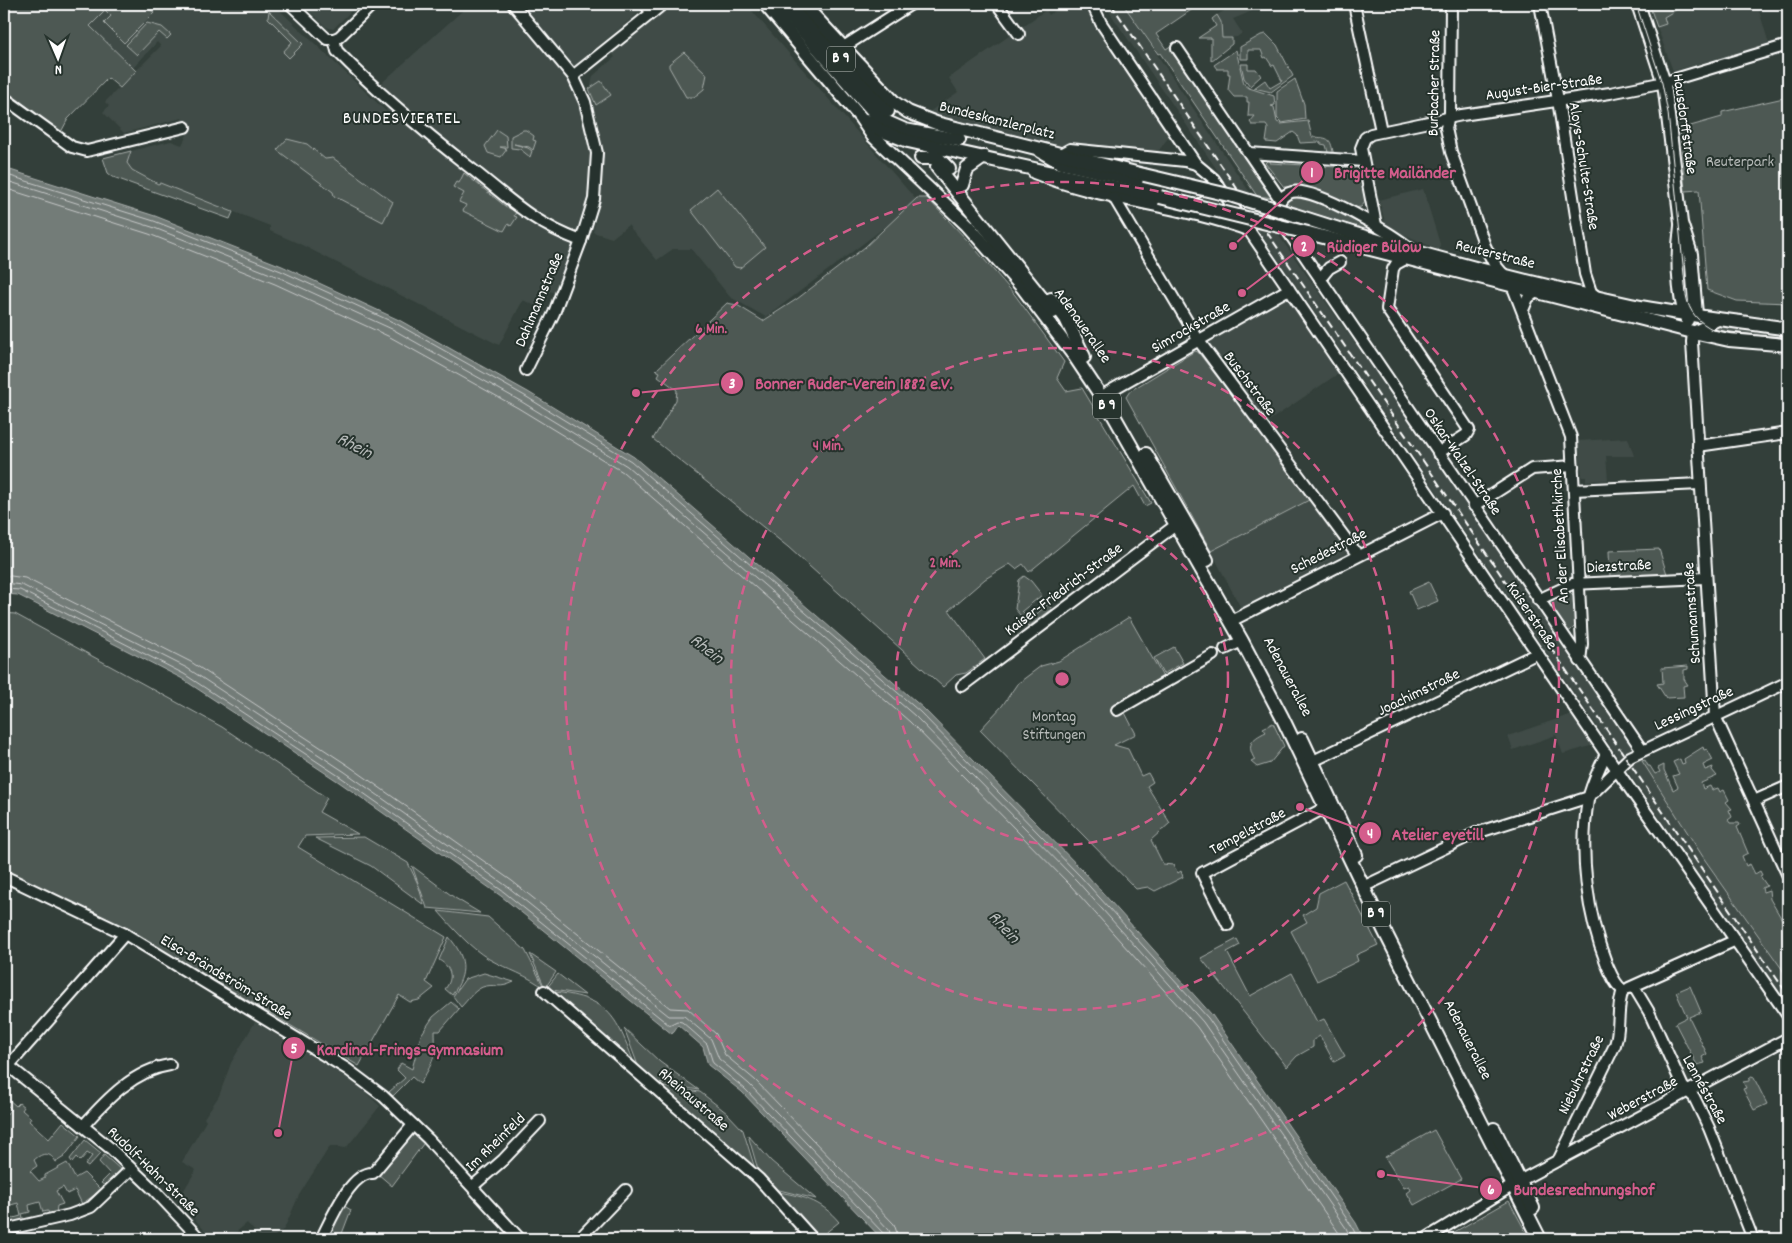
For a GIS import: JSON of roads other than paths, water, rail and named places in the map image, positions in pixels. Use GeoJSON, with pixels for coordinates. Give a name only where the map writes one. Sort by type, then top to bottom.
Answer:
{"type":"FeatureCollection","features":[{"type":"Feature","properties":{"kind":"main road","name":"B 9"},"geometry":{"type":"LineString","coordinates":[[765,4],[860,117],[873,136],[922,182]]}},
{"type":"Feature","properties":{"kind":"main road"},"geometry":{"type":"LineString","coordinates":[[779,4],[880,119],[905,130],[959,140]]}},
{"type":"Feature","properties":{"kind":"main road","name":"Hausdorffstraße"},"geometry":{"type":"LineString","coordinates":[[1638,4],[1664,83],[1681,223],[1678,254],[1693,332]]}},
{"type":"Feature","properties":{"kind":"main road","name":"B 9"},"geometry":{"type":"LineString","coordinates":[[795,5],[888,110]]}},
{"type":"Feature","properties":{"kind":"main road","name":"Bundeskanzlerplatz"},"geometry":{"type":"LineString","coordinates":[[795,5],[842,48],[876,85],[901,108],[927,120],[1061,154]]}},
{"type":"Feature","properties":{"kind":"main road"},"geometry":{"type":"LineString","coordinates":[[860,117],[891,136],[1014,164]]}},
{"type":"Feature","properties":{"kind":"main road"},"geometry":{"type":"LineString","coordinates":[[922,182],[919,167],[925,151],[933,146],[986,136]]}},
{"type":"Feature","properties":{"kind":"main road","name":"Reuterstraße"},"geometry":{"type":"LineString","coordinates":[[1061,154],[1232,196],[1295,215],[1405,258]]}},
{"type":"Feature","properties":{"kind":"main road"},"geometry":{"type":"LineString","coordinates":[[921,158],[935,157],[941,160],[962,185],[1066,319],[1084,357]]}},
{"type":"Feature","properties":{"kind":"main road"},"geometry":{"type":"LineString","coordinates":[[962,185],[967,169],[984,157]]}},
{"type":"Feature","properties":{"kind":"main road","name":"Reuterstraße"},"geometry":{"type":"LineString","coordinates":[[1014,164],[1160,197],[1405,258],[1468,270],[1507,280],[1571,291],[1689,316],[1788,329]]}},
{"type":"Feature","properties":{"kind":"main road","name":"Adenauerallee"},"geometry":{"type":"LineString","coordinates":[[937,167],[1013,261],[1108,392],[1313,761],[1329,806],[1516,1183],[1548,1239]]}},
{"type":"Feature","properties":{"kind":"main road","name":"Adenauerallee"},"geometry":{"type":"LineString","coordinates":[[922,182],[967,225],[1022,287],[1061,337],[1113,414],[1180,521]]}},
{"type":"Feature","properties":{"kind":"main road","name":"Reuterstraße"},"geometry":{"type":"LineString","coordinates":[[1468,270],[1490,266],[1507,280],[1537,291],[1693,332],[1729,340],[1788,345]]}},
{"type":"Feature","properties":{"kind":"main road"},"geometry":{"type":"LineString","coordinates":[[1649,320],[1689,316]]}},
{"type":"Feature","properties":{"kind":"main road","name":"Adenauerallee"},"geometry":{"type":"LineString","coordinates":[[1234,619],[1242,641],[1369,884],[1516,1183],[1540,1239]]}},
{"type":"Feature","properties":{"kind":"street"},"geometry":{"type":"LineString","coordinates":[[290,4],[327,39],[339,37],[373,4]]}},
{"type":"Feature","properties":{"kind":"street","name":"Dahlmannstraße"},"geometry":{"type":"LineString","coordinates":[[513,4],[573,76],[586,108],[597,153],[594,199],[581,241],[554,313],[526,370]]}},
{"type":"Feature","properties":{"kind":"street"},"geometry":{"type":"LineString","coordinates":[[645,4],[652,12]]}},
{"type":"Feature","properties":{"kind":"street"},"geometry":{"type":"LineString","coordinates":[[573,76],[663,4]]}},
{"type":"Feature","properties":{"kind":"street"},"geometry":{"type":"LineString","coordinates":[[842,48],[911,4]]}},
{"type":"Feature","properties":{"kind":"street"},"geometry":{"type":"LineString","coordinates":[[998,4],[1019,34]]}},
{"type":"Feature","properties":{"kind":"street","name":"Kaiserstraße"},"geometry":{"type":"LineString","coordinates":[[1092,4],[1101,23],[1184,145],[1200,167],[1216,182],[1236,210],[1616,768],[1788,1016]]}},
{"type":"Feature","properties":{"kind":"street"},"geometry":{"type":"LineString","coordinates":[[1354,4],[1380,131],[1371,134],[1362,144],[1363,162],[1376,225]]}},
{"type":"Feature","properties":{"kind":"street","name":"Burbacher Straße"},"geometry":{"type":"LineString","coordinates":[[1451,4],[1450,113],[1447,120],[1446,135],[1485,246],[1490,266]]}},
{"type":"Feature","properties":{"kind":"street","name":"Aloys-Schulte-Straße"},"geometry":{"type":"LineString","coordinates":[[1540,4],[1558,100],[1585,274],[1591,292],[1597,297]]}},
{"type":"Feature","properties":{"kind":"street"},"geometry":{"type":"LineString","coordinates":[[334,39],[337,51],[391,104],[507,200],[555,231],[581,241]]}},
{"type":"Feature","properties":{"kind":"street","name":"August-Bier-Straße"},"geometry":{"type":"LineString","coordinates":[[1380,131],[1447,120],[1462,115],[1664,83],[1788,45]]}},
{"type":"Feature","properties":{"kind":"street"},"geometry":{"type":"LineString","coordinates":[[1177,48],[1280,199],[1291,192],[1305,192],[1356,215],[1376,225],[1405,258],[1393,270],[1387,309],[1469,430],[1466,435],[1438,453]]}},
{"type":"Feature","properties":{"kind":"street"},"geometry":{"type":"LineString","coordinates":[[4,98],[72,147],[87,151],[107,144],[185,127]]}},
{"type":"Feature","properties":{"kind":"street"},"geometry":{"type":"LineString","coordinates":[[1184,145],[1177,159],[1200,167],[1205,179],[1201,191]]}},
{"type":"Feature","properties":{"kind":"street"},"geometry":{"type":"LineString","coordinates":[[1034,148],[1061,164],[1192,194],[1216,182]]}},
{"type":"Feature","properties":{"kind":"street","name":"Bundeskanzlerplatz"},"geometry":{"type":"LineString","coordinates":[[1061,154],[1070,149],[1177,159]]}},
{"type":"Feature","properties":{"kind":"street"},"geometry":{"type":"LineString","coordinates":[[1249,154],[1363,162]]}},
{"type":"Feature","properties":{"kind":"street"},"geometry":{"type":"LineString","coordinates":[[1014,164],[1053,181],[1218,220],[1250,231]]}},
{"type":"Feature","properties":{"kind":"street","name":"Buschstraße"},"geometry":{"type":"LineString","coordinates":[[1113,196],[1199,341],[1357,554]]}},
{"type":"Feature","properties":{"kind":"street","name":"Oskar-Walzel-Straße"},"geometry":{"type":"LineString","coordinates":[[1280,199],[1276,212],[1279,219],[1580,661]]}},
{"type":"Feature","properties":{"kind":"street"},"geometry":{"type":"LineString","coordinates":[[1356,215],[1367,208],[1372,200]]}},
{"type":"Feature","properties":{"kind":"street"},"geometry":{"type":"LineString","coordinates":[[1130,223],[1129,212],[1134,201]]}},
{"type":"Feature","properties":{"kind":"street"},"geometry":{"type":"LineString","coordinates":[[1218,220],[1232,218],[1236,210]]}},
{"type":"Feature","properties":{"kind":"street"},"geometry":{"type":"LineString","coordinates":[[1468,270],[1484,260],[1485,246]]}},
{"type":"Feature","properties":{"kind":"street"},"geometry":{"type":"LineString","coordinates":[[1320,279],[1329,268],[1340,262]]}},
{"type":"Feature","properties":{"kind":"street"},"geometry":{"type":"LineString","coordinates":[[1571,291],[1581,284],[1585,274]]}},
{"type":"Feature","properties":{"kind":"street","name":"An der Elisabethkirche"},"geometry":{"type":"LineString","coordinates":[[1507,280],[1523,310],[1572,437],[1582,644],[1580,661]]}},
{"type":"Feature","properties":{"kind":"street","name":"Simrockstraße"},"geometry":{"type":"LineString","coordinates":[[1108,392],[1199,341],[1287,286]]}},
{"type":"Feature","properties":{"kind":"street"},"geometry":{"type":"LineString","coordinates":[[1523,310],[1528,298],[1537,291]]}},
{"type":"Feature","properties":{"kind":"street"},"geometry":{"type":"LineString","coordinates":[[1693,332],[1710,322],[1722,319]]}},
{"type":"Feature","properties":{"kind":"street","name":"Schumannstraße"},"geometry":{"type":"LineString","coordinates":[[1693,332],[1705,578],[1715,716],[1788,876]]}},
{"type":"Feature","properties":{"kind":"street"},"geometry":{"type":"LineString","coordinates":[[1698,446],[1788,433]]}},
{"type":"Feature","properties":{"kind":"street"},"geometry":{"type":"LineString","coordinates":[[1474,506],[1522,473],[1532,469],[1573,466]]}},
{"type":"Feature","properties":{"kind":"street"},"geometry":{"type":"LineString","coordinates":[[1574,490],[1700,484]]}},
{"type":"Feature","properties":{"kind":"street","name":"Schedestraße"},"geometry":{"type":"LineString","coordinates":[[1234,619],[1441,511]]}},
{"type":"Feature","properties":{"kind":"street","name":"Kaiser-Friedrich-Straße"},"geometry":{"type":"LineString","coordinates":[[962,686],[1180,521]]}},
{"type":"Feature","properties":{"kind":"street","name":"Diezstraße"},"geometry":{"type":"LineString","coordinates":[[1538,600],[1572,584],[1705,578]]}},
{"type":"Feature","properties":{"kind":"street"},"geometry":{"type":"LineString","coordinates":[[1225,649],[1242,641]]}},
{"type":"Feature","properties":{"kind":"street","name":"Joachimstraße"},"geometry":{"type":"LineString","coordinates":[[1313,761],[1536,650]]}},
{"type":"Feature","properties":{"kind":"street"},"geometry":{"type":"LineString","coordinates":[[1117,710],[1213,655]]}},
{"type":"Feature","properties":{"kind":"street"},"geometry":{"type":"LineString","coordinates":[[1580,661],[1642,750]]}},
{"type":"Feature","properties":{"kind":"street","name":"Lessingstraße"},"geometry":{"type":"LineString","coordinates":[[1616,768],[1642,750],[1788,682]]}},
{"type":"Feature","properties":{"kind":"street"},"geometry":{"type":"LineString","coordinates":[[1606,753],[1589,797],[1585,830],[1589,902],[1599,946],[1618,987],[1628,989],[1734,937]]}},
{"type":"Feature","properties":{"kind":"street"},"geometry":{"type":"LineString","coordinates":[[1369,884],[1476,834],[1589,797],[1616,768]]}},
{"type":"Feature","properties":{"kind":"street"},"geometry":{"type":"LineString","coordinates":[[1754,801],[1788,786]]}},
{"type":"Feature","properties":{"kind":"street","name":"Tempelstraße"},"geometry":{"type":"LineString","coordinates":[[1228,925],[1202,872],[1329,806]]}},
{"type":"Feature","properties":{"kind":"street","name":"Elsa-Brändström-Straße"},"geometry":{"type":"LineString","coordinates":[[4,876],[125,934],[347,1069],[383,1096],[413,1125],[473,1186],[520,1239]]}},
{"type":"Feature","properties":{"kind":"street"},"geometry":{"type":"LineString","coordinates":[[5,1066],[125,934]]}},
{"type":"Feature","properties":{"kind":"street","name":"Lennéstraße"},"geometry":{"type":"LineString","coordinates":[[1628,989],[1649,1012],[1683,1087],[1694,1097],[1709,1128],[1753,1239]]}},
{"type":"Feature","properties":{"kind":"street","name":"Niebuhrstraße"},"geometry":{"type":"LineString","coordinates":[[1558,1161],[1615,1045],[1619,1033],[1620,998],[1628,989]]}},
{"type":"Feature","properties":{"kind":"street","name":"Rheinaustraße"},"geometry":{"type":"LineString","coordinates":[[544,991],[759,1179],[813,1239]]}},
{"type":"Feature","properties":{"kind":"street","name":"Weberstraße"},"geometry":{"type":"LineString","coordinates":[[1424,1239],[1516,1183],[1788,1038]]}},
{"type":"Feature","properties":{"kind":"street","name":"Rudolf-Hahn-Straße"},"geometry":{"type":"LineString","coordinates":[[83,1126],[102,1104],[121,1088],[157,1067],[170,1065]]}},
{"type":"Feature","properties":{"kind":"street","name":"Rudolf-Hahn-Straße"},"geometry":{"type":"LineString","coordinates":[[5,1066],[83,1126],[131,1168],[200,1239]]}},
{"type":"Feature","properties":{"kind":"street","name":"Im Rheinfeld"},"geometry":{"type":"LineString","coordinates":[[473,1186],[503,1160],[540,1121]]}},
{"type":"Feature","properties":{"kind":"street"},"geometry":{"type":"LineString","coordinates":[[321,1239],[348,1189],[366,1175],[373,1173],[413,1125]]}},
{"type":"Feature","properties":{"kind":"street"},"geometry":{"type":"LineString","coordinates":[[4,1230],[70,1215],[91,1207],[131,1168]]}},
{"type":"Feature","properties":{"kind":"street"},"geometry":{"type":"LineString","coordinates":[[579,1239],[626,1190]]}},
{"type":"Feature","properties":{"kind":"water","name":"Rhein"},"geometry":{"type":"Polygon","coordinates":[[[4,168],[155,216],[282,266],[399,320],[528,392],[634,457],[923,708],[1085,873],[1212,1015],[1356,1223],[1364,1239],[882,1239],[742,1092],[708,1065],[703,1047],[678,1025],[672,1034],[501,896],[339,782],[181,678],[18,595],[4,594],[4,168]]]}},
{"type":"Feature","properties":{"kind":"tram line"},"geometry":{"type":"LineString","coordinates":[[1636,4],[1662,83],[1668,113],[1686,295],[1689,307],[1703,324],[1714,330],[1788,339]]}},
{"type":"Feature","properties":{"kind":"railway"},"geometry":{"type":"LineString","coordinates":[[1111,4],[1788,995]]}},
{"type":"Feature","properties":{"kind":"place","name":"Brigitte Mailänder"},"geometry":{"type":"Point","coordinates":[1233,246]}},
{"type":"Feature","properties":{"kind":"place","name":"Rüdiger Bülow"},"geometry":{"type":"Point","coordinates":[1242,293]}},
{"type":"Feature","properties":{"kind":"place","name":"Bonner Ruder-Verein 1882 e.V."},"geometry":{"type":"Point","coordinates":[636,393]}},
{"type":"Feature","properties":{"kind":"place","name":"Atelier eyetill"},"geometry":{"type":"Point","coordinates":[1300,807]}},
{"type":"Feature","properties":{"kind":"place","name":"Kardinal-Frings-Gymnasium"},"geometry":{"type":"Point","coordinates":[278,1133]}},
{"type":"Feature","properties":{"kind":"place","name":"Bundesrechnungshof"},"geometry":{"type":"Point","coordinates":[1381,1174]}},
{"type":"Feature","properties":{"kind":"district","name":"BUNDESVIERTEL"},"geometry":{"type":"Point","coordinates":[402,119]}},
{"type":"Feature","properties":{"kind":"park label","name":"Reuterpark"},"geometry":{"type":"Point","coordinates":[1740,162]}},
{"type":"Feature","properties":{"kind":"park label","name":"Montag Stiftungen"},"geometry":{"type":"Point","coordinates":[1054,726]}}]}
